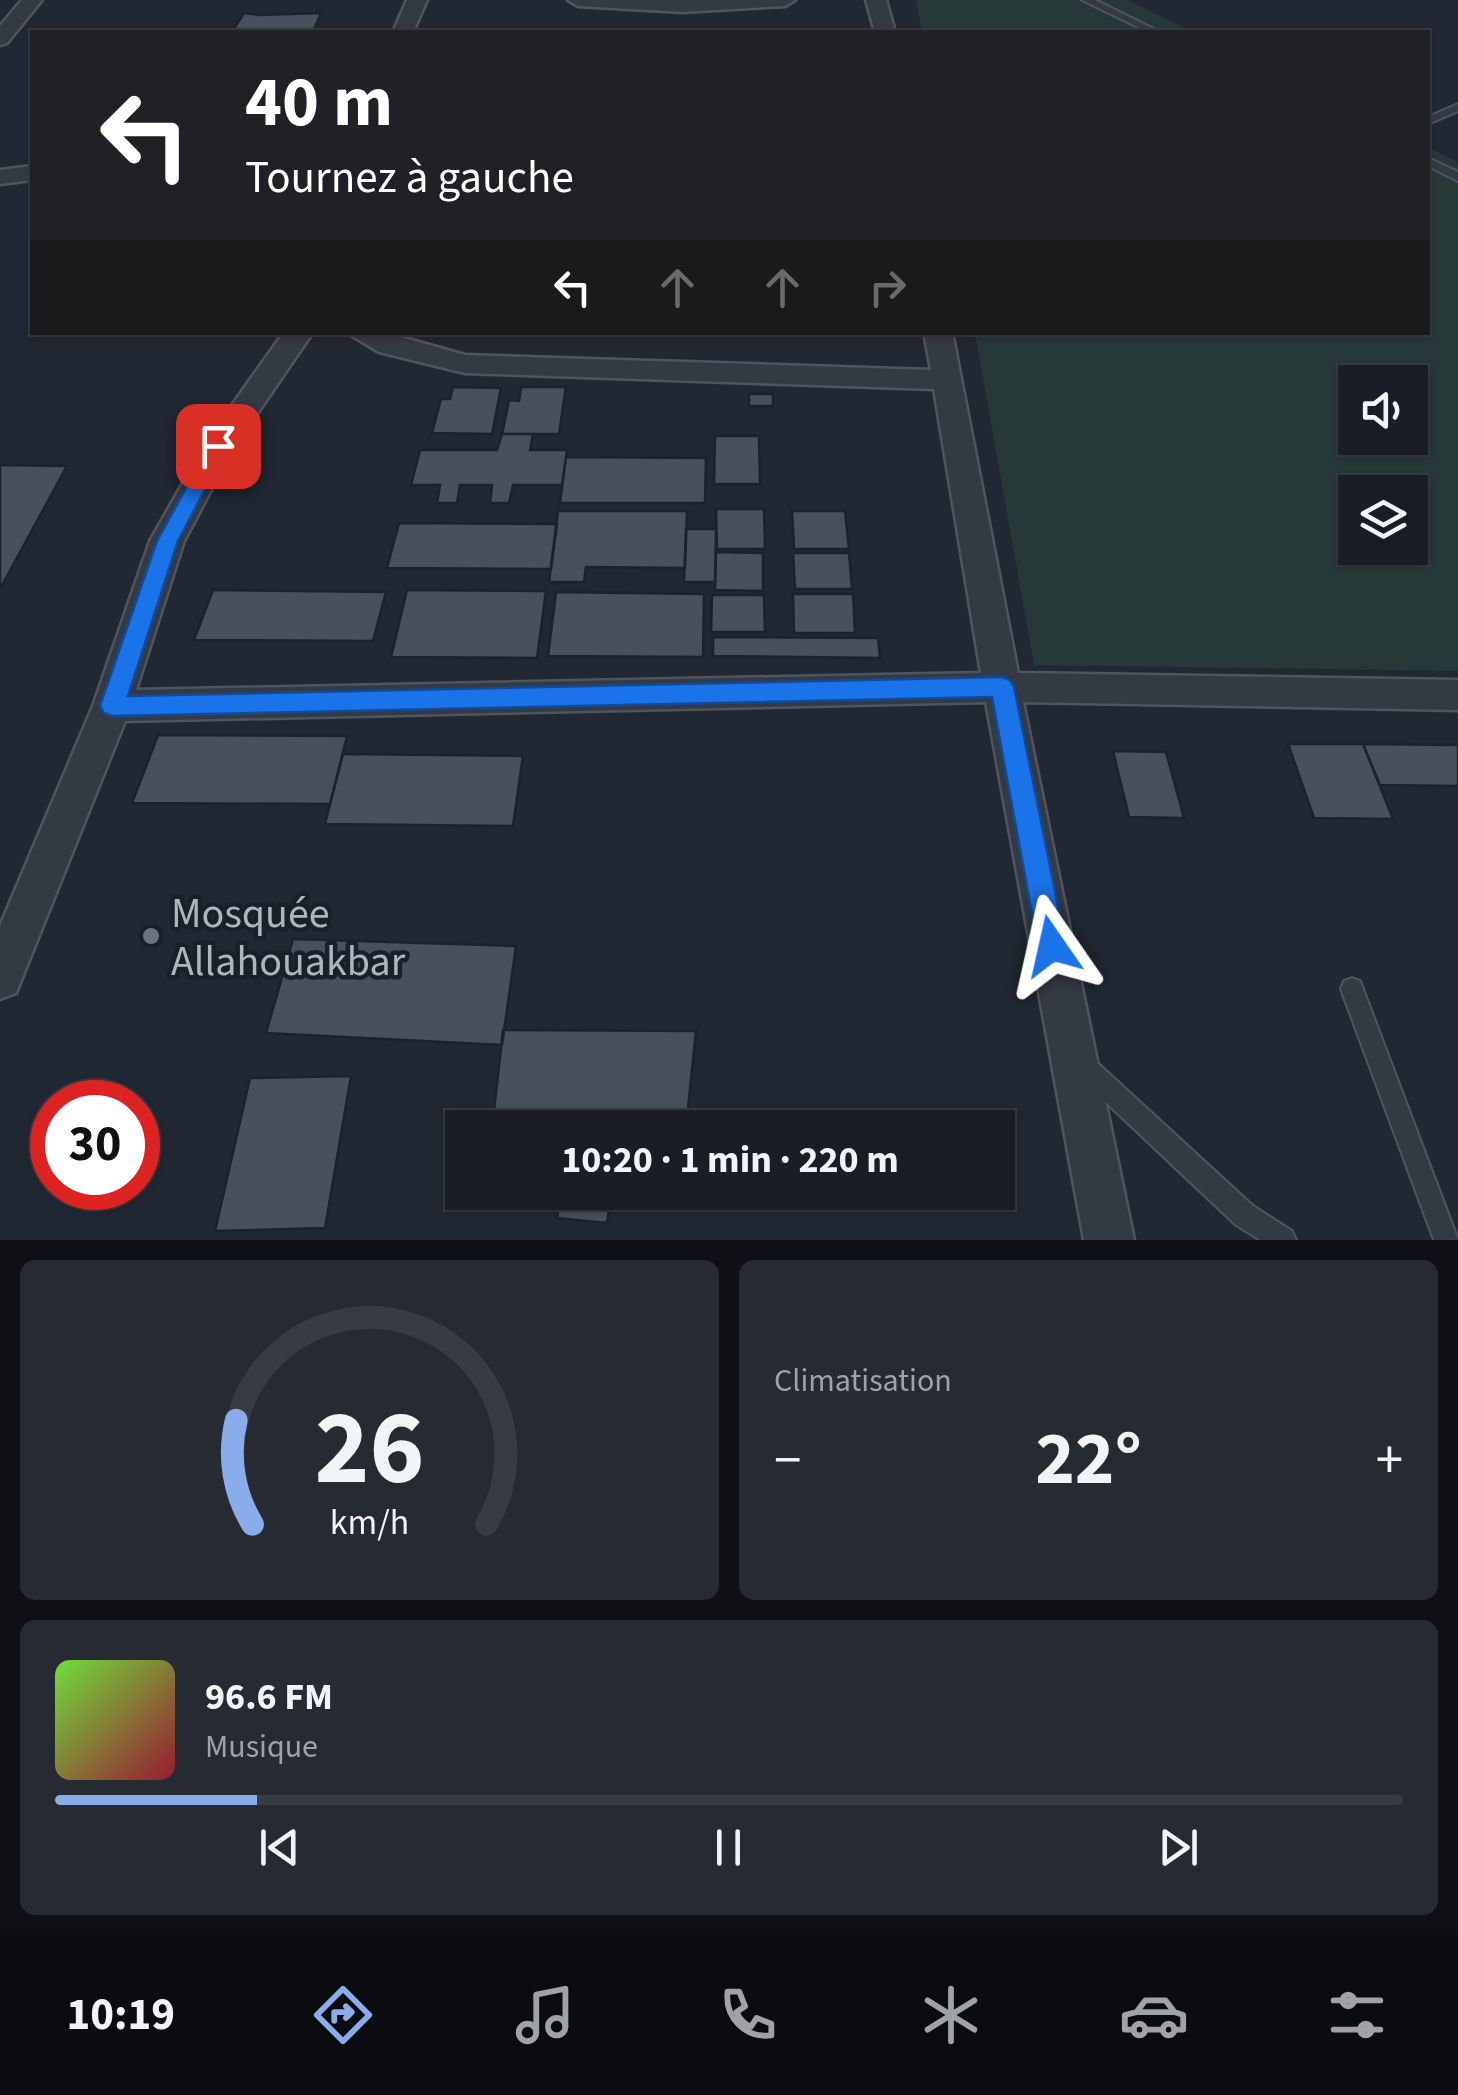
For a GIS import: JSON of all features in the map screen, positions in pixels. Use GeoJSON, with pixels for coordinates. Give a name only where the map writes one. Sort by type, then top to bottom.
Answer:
{"type":"FeatureCollection","features":[{"type":"Feature","properties":{"kind":"street"},"geometry":{"type":"LineString","coordinates":[[0,39],[32,0]]}},
{"type":"Feature","properties":{"kind":"street"},"geometry":{"type":"LineString","coordinates":[[404,30],[417,0]]}},
{"type":"Feature","properties":{"kind":"street"},"geometry":{"type":"LineString","coordinates":[[578,0],[682,6],[785,0]]}},
{"type":"Feature","properties":{"kind":"street"},"geometry":{"type":"LineString","coordinates":[[876,0],[884,30]]}},
{"type":"Feature","properties":{"kind":"street"},"geometry":{"type":"LineString","coordinates":[[0,176],[30,173]]}},
{"type":"Feature","properties":{"kind":"street"},"geometry":{"type":"LineString","coordinates":[[0,978],[112,706],[167,541],[218,446],[297,335]]}},
{"type":"Feature","properties":{"kind":"street"},"geometry":{"type":"LineString","coordinates":[[366,335],[388,346],[464,364],[945,380]]}},
{"type":"Feature","properties":{"kind":"street"},"geometry":{"type":"LineString","coordinates":[[938,335],[1109,1240]]}},
{"type":"Feature","properties":{"kind":"street"},"geometry":{"type":"LineString","coordinates":[[112,706],[1002,687],[1458,695]]}},
{"type":"Feature","properties":{"kind":"lane"},"geometry":{"type":"LineString","coordinates":[[1087,0],[1151,30]]}},
{"type":"Feature","properties":{"kind":"lane"},"geometry":{"type":"LineString","coordinates":[[1430,120],[1458,107]]}},
{"type":"Feature","properties":{"kind":"lane"},"geometry":{"type":"LineString","coordinates":[[1430,163],[1458,177]]}},
{"type":"Feature","properties":{"kind":"lane"},"geometry":{"type":"LineString","coordinates":[[1352,988],[1447,1240]]}},
{"type":"Feature","properties":{"kind":"lane"},"geometry":{"type":"LineString","coordinates":[[1073,1057],[1244,1215],[1283,1240]]}},
{"type":"Feature","properties":{"kind":"shaded area"},"geometry":{"type":"Polygon","coordinates":[[[916,0],[1127,0],[1189,30],[922,30],[916,0]]]}},
{"type":"Feature","properties":{"kind":"shaded area"},"geometry":{"type":"Polygon","coordinates":[[[1430,148],[1458,162],[1458,671],[1034,665],[975,335],[1430,335],[1430,148]]]}},
{"type":"Feature","properties":{"kind":"building"},"geometry":{"type":"Polygon","coordinates":[[[244,13],[321,13],[314,30],[233,30],[244,13]]]}},
{"type":"Feature","properties":{"kind":"building"},"geometry":{"type":"Polygon","coordinates":[[[244,13],[321,13],[314,30],[233,30],[244,13]]]}},
{"type":"Feature","properties":{"kind":"building"},"geometry":{"type":"Polygon","coordinates":[[[453,387],[501,388],[492,434],[432,433],[441,399],[450,399],[453,387]]]}},
{"type":"Feature","properties":{"kind":"building"},"geometry":{"type":"Polygon","coordinates":[[[521,387],[566,387],[559,434],[502,434],[509,400],[519,401],[521,387]]]}},
{"type":"Feature","properties":{"kind":"building"},"geometry":{"type":"Polygon","coordinates":[[[749,394],[773,394],[773,406],[749,406],[749,394]]]}},
{"type":"Feature","properties":{"kind":"building"},"geometry":{"type":"Polygon","coordinates":[[[502,434],[533,434],[530,450],[567,450],[562,485],[513,485],[509,503],[490,503],[492,485],[460,485],[457,503],[437,503],[440,485],[411,485],[420,450],[497,450],[502,434]]]}},
{"type":"Feature","properties":{"kind":"building"},"geometry":{"type":"Polygon","coordinates":[[[715,436],[759,436],[760,484],[714,484],[715,436]]]}},
{"type":"Feature","properties":{"kind":"building"},"geometry":{"type":"Polygon","coordinates":[[[566,457],[706,458],[705,503],[560,503],[566,457]]]}},
{"type":"Feature","properties":{"kind":"building"},"geometry":{"type":"Polygon","coordinates":[[[0,465],[67,466],[0,589],[0,465]]]}},
{"type":"Feature","properties":{"kind":"building"},"geometry":{"type":"Polygon","coordinates":[[[716,509],[764,509],[765,549],[717,549],[716,509]]]}},
{"type":"Feature","properties":{"kind":"building"},"geometry":{"type":"Polygon","coordinates":[[[558,511],[687,511],[685,568],[586,567],[584,582],[549,582],[558,511]]]}},
{"type":"Feature","properties":{"kind":"building"},"geometry":{"type":"Polygon","coordinates":[[[792,511],[845,511],[849,549],[794,549],[792,511]]]}},
{"type":"Feature","properties":{"kind":"building"},"geometry":{"type":"Polygon","coordinates":[[[399,523],[557,524],[551,569],[387,568],[399,523]]]}},
{"type":"Feature","properties":{"kind":"building"},"geometry":{"type":"Polygon","coordinates":[[[686,529],[716,529],[715,582],[684,582],[686,529]]]}},
{"type":"Feature","properties":{"kind":"building"},"geometry":{"type":"Polygon","coordinates":[[[716,552],[763,553],[763,591],[715,590],[716,552]]]}},
{"type":"Feature","properties":{"kind":"building"},"geometry":{"type":"Polygon","coordinates":[[[793,553],[849,553],[852,589],[795,589],[793,553]]]}},
{"type":"Feature","properties":{"kind":"building"},"geometry":{"type":"Polygon","coordinates":[[[213,590],[386,592],[373,641],[194,640],[213,590]]]}},
{"type":"Feature","properties":{"kind":"building"},"geometry":{"type":"Polygon","coordinates":[[[407,590],[546,591],[537,658],[391,657],[407,590]]]}},
{"type":"Feature","properties":{"kind":"building"},"geometry":{"type":"Polygon","coordinates":[[[556,592],[704,594],[703,657],[548,656],[556,592]]]}},
{"type":"Feature","properties":{"kind":"building"},"geometry":{"type":"Polygon","coordinates":[[[793,594],[853,594],[855,633],[794,633],[793,594]]]}},
{"type":"Feature","properties":{"kind":"building"},"geometry":{"type":"Polygon","coordinates":[[[712,595],[764,595],[765,632],[711,632],[712,595]]]}},
{"type":"Feature","properties":{"kind":"building"},"geometry":{"type":"Polygon","coordinates":[[[713,637],[878,638],[880,658],[713,656],[713,637]]]}},
{"type":"Feature","properties":{"kind":"building"},"geometry":{"type":"Polygon","coordinates":[[[158,735],[347,736],[330,804],[132,803],[158,735]]]}},
{"type":"Feature","properties":{"kind":"building"},"geometry":{"type":"Polygon","coordinates":[[[1288,744],[1363,744],[1393,819],[1314,818],[1288,744]]]}},
{"type":"Feature","properties":{"kind":"building"},"geometry":{"type":"Polygon","coordinates":[[[1363,744],[1458,745],[1458,786],[1380,785],[1363,744]]]}},
{"type":"Feature","properties":{"kind":"building"},"geometry":{"type":"Polygon","coordinates":[[[1113,751],[1166,752],[1184,818],[1129,817],[1113,751]]]}},
{"type":"Feature","properties":{"kind":"building"},"geometry":{"type":"Polygon","coordinates":[[[343,754],[523,756],[513,826],[325,824],[343,754]]]}},
{"type":"Feature","properties":{"kind":"building"},"geometry":{"type":"Polygon","coordinates":[[[293,939],[516,946],[502,1045],[266,1033],[293,939]]]}},
{"type":"Feature","properties":{"kind":"building"},"geometry":{"type":"Polygon","coordinates":[[[503,1030],[696,1031],[688,1110],[494,1110],[503,1030]]]}},
{"type":"Feature","properties":{"kind":"building"},"geometry":{"type":"Polygon","coordinates":[[[351,1076],[325,1228],[215,1231],[250,1078],[351,1076]]]}},
{"type":"Feature","properties":{"kind":"building"},"geometry":{"type":"Polygon","coordinates":[[[558,1210],[609,1210],[607,1223],[557,1218],[558,1210]]]}},
{"type":"Feature","properties":{"kind":"place","name":"Mosquée Allahouakbar"},"geometry":{"type":"Point","coordinates":[151,936]}},
{"type":"Feature","properties":{"kind":"route"},"geometry":{"type":"LineString","coordinates":[[218,446],[167,541],[112,706],[1002,687],[1052,946]]}}]}
